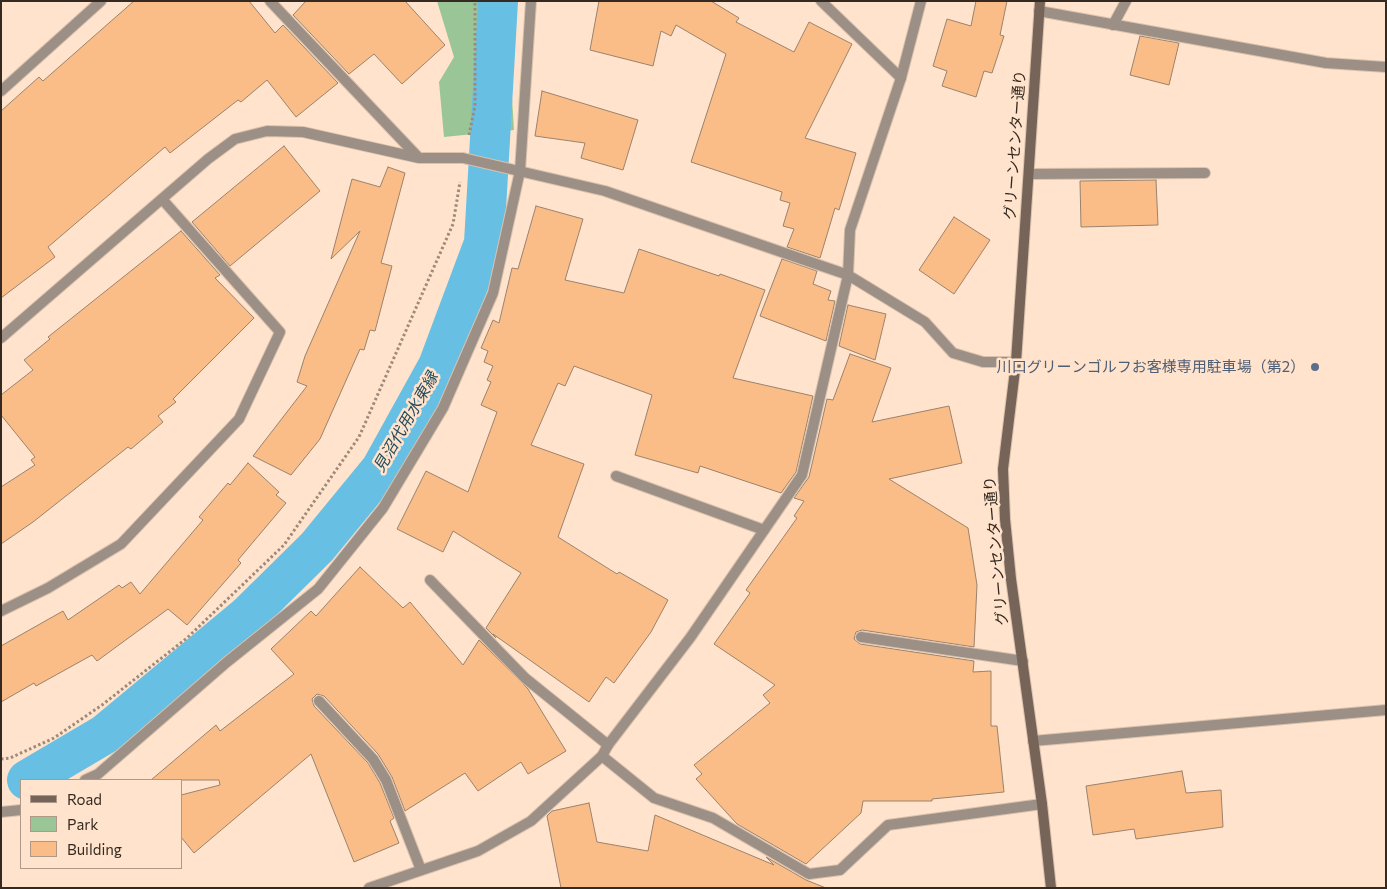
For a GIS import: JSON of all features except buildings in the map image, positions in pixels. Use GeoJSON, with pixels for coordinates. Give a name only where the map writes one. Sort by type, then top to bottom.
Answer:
{"type":"FeatureCollection","features":[{"type":"Feature","properties":{"kind":"main road","name":"グリーンセンター通り"},"geometry":{"type":"LineString","coordinates":[[1039,6],[1016,362],[1003,469],[1005,519],[1051,888]]}},
{"type":"Feature","properties":{"kind":"street"},"geometry":{"type":"LineString","coordinates":[[1,91],[101,1]]}},
{"type":"Feature","properties":{"kind":"street"},"geometry":{"type":"LineString","coordinates":[[270,1],[418,158]]}},
{"type":"Feature","properties":{"kind":"street"},"geometry":{"type":"LineString","coordinates":[[87,779],[98,774],[227,662],[318,589],[383,508],[443,408],[493,293],[520,171],[531,1]]}},
{"type":"Feature","properties":{"kind":"street"},"geometry":{"type":"LineString","coordinates":[[821,1],[901,78]]}},
{"type":"Feature","properties":{"kind":"street"},"geometry":{"type":"LineString","coordinates":[[369,888],[478,851],[531,821],[602,756],[608,745],[690,638],[802,475],[848,275],[850,230],[901,78],[921,1]]}},
{"type":"Feature","properties":{"kind":"street"},"geometry":{"type":"LineString","coordinates":[[1113,25],[1126,1]]}},
{"type":"Feature","properties":{"kind":"street"},"geometry":{"type":"LineString","coordinates":[[1039,6],[1113,25],[1326,63],[1386,67]]}},
{"type":"Feature","properties":{"kind":"street"},"geometry":{"type":"LineString","coordinates":[[1,338],[208,159],[235,140],[267,131],[303,132],[418,158],[463,158],[605,191],[848,275],[926,322],[953,353],[983,362],[1016,362]]}},
{"type":"Feature","properties":{"kind":"street"},"geometry":{"type":"LineString","coordinates":[[1028,174],[1205,173]]}},
{"type":"Feature","properties":{"kind":"street"},"geometry":{"type":"LineString","coordinates":[[1,611],[48,588],[121,544],[239,419],[280,332],[162,199]]}},
{"type":"Feature","properties":{"kind":"street"},"geometry":{"type":"LineString","coordinates":[[616,476],[764,530]]}},
{"type":"Feature","properties":{"kind":"street"},"geometry":{"type":"LineString","coordinates":[[430,580],[525,678],[608,745]]}},
{"type":"Feature","properties":{"kind":"street"},"geometry":{"type":"LineString","coordinates":[[862,637],[1022,661]]}},
{"type":"Feature","properties":{"kind":"street"},"geometry":{"type":"LineString","coordinates":[[319,701],[373,760],[386,780],[421,870]]}},
{"type":"Feature","properties":{"kind":"street"},"geometry":{"type":"LineString","coordinates":[[1033,741],[1386,710]]}},
{"type":"Feature","properties":{"kind":"street"},"geometry":{"type":"LineString","coordinates":[[602,756],[654,798],[713,818],[809,874],[840,870],[888,825],[1042,804]]}},
{"type":"Feature","properties":{"kind":"street"},"geometry":{"type":"LineString","coordinates":[[1,812],[20,810]]}},
{"type":"Feature","properties":{"kind":"path"},"geometry":{"type":"LineString","coordinates":[[1,759],[10,758],[54,738],[102,705],[187,638],[284,545],[360,437],[453,224],[463,158],[475,106],[475,1]]}},
{"type":"Feature","properties":{"kind":"green space"},"geometry":{"type":"Polygon","coordinates":[[[437,1],[513,1],[509,49],[514,130],[444,137],[439,82],[454,57],[437,1]]]}},
{"type":"Feature","properties":{"kind":"waterway","name":"見沼代用水東縁"},"geometry":{"type":"LineString","coordinates":[[29,779],[105,734],[247,616],[317,547],[381,469],[438,366],[484,243],[498,1]]}},
{"type":"Feature","properties":{"kind":"place","name":"川口グリーンゴルフお客様専用駐車場（第2）"},"geometry":{"type":"Point","coordinates":[1315,367]}}]}
